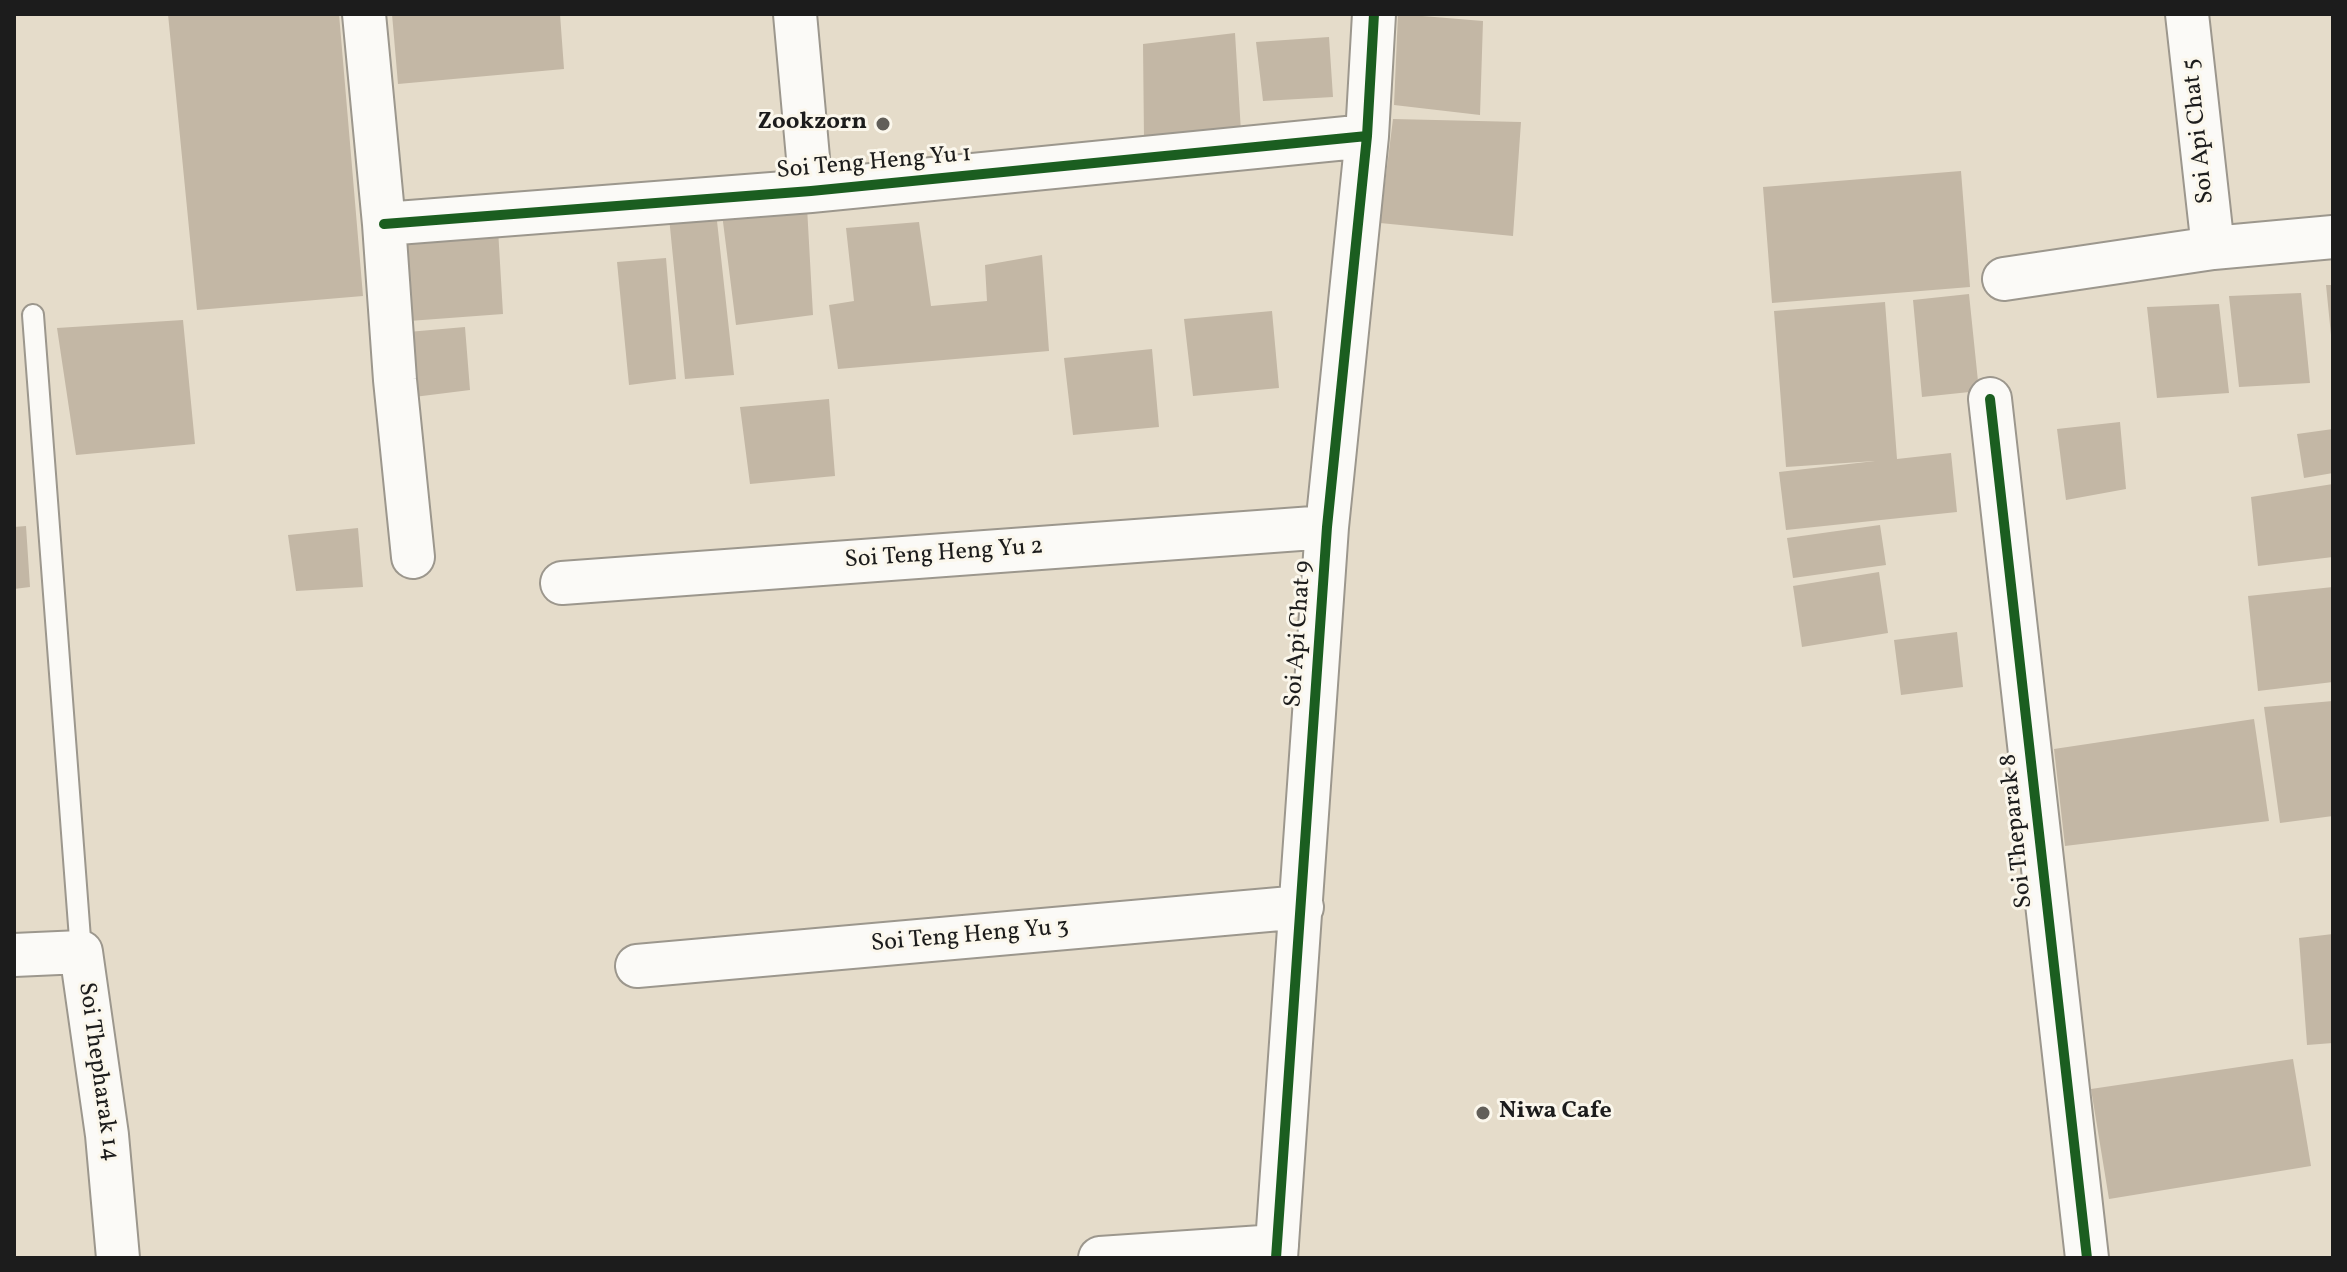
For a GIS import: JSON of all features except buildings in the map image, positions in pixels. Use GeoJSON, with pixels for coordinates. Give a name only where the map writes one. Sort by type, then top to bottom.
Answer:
{"type":"FeatureCollection","features":[{"type":"Feature","properties":{"kind":"street"},"geometry":{"type":"LineString","coordinates":[[364,14],[413,557]]}},
{"type":"Feature","properties":{"kind":"street"},"geometry":{"type":"LineString","coordinates":[[795,14],[811,191]]}},
{"type":"Feature","properties":{"kind":"street","name":"Soi Api Chat 9"},"geometry":{"type":"LineString","coordinates":[[1277,1252],[1327,527],[1367,136],[1374,14]]}},
{"type":"Feature","properties":{"kind":"street","name":"Soi Api Chat 5"},"geometry":{"type":"LineString","coordinates":[[2187,14],[2213,248]]}},
{"type":"Feature","properties":{"kind":"street","name":"Soi Teng Heng Yu 1"},"geometry":{"type":"LineString","coordinates":[[384,224],[811,191],[1367,136]]}},
{"type":"Feature","properties":{"kind":"street"},"geometry":{"type":"LineString","coordinates":[[2004,279],[2213,248],[2333,237]]}},
{"type":"Feature","properties":{"kind":"street","name":"Soi Theparak 8"},"geometry":{"type":"LineString","coordinates":[[1990,399],[2087,1258]]}},
{"type":"Feature","properties":{"kind":"street","name":"Soi Teng Heng Yu 2"},"geometry":{"type":"LineString","coordinates":[[562,583],[1327,527]]}},
{"type":"Feature","properties":{"kind":"street","name":"Soi Teng Heng Yu 3"},"geometry":{"type":"LineString","coordinates":[[637,966],[1302,907]]}},
{"type":"Feature","properties":{"kind":"street","name":"Soi Thepharak 14"},"geometry":{"type":"LineString","coordinates":[[14,955],[81,952],[107,1135],[118,1258]]}},
{"type":"Feature","properties":{"kind":"street"},"geometry":{"type":"LineString","coordinates":[[1100,1258],[1277,1252]]}},
{"type":"Feature","properties":{"kind":"lane"},"geometry":{"type":"LineString","coordinates":[[33,315],[81,952]]}},
{"type":"Feature","properties":{"kind":"cycle path"},"geometry":{"type":"LineString","coordinates":[[1276,1258],[1327,527],[1367,136],[1374,14]]}},
{"type":"Feature","properties":{"kind":"cycle path"},"geometry":{"type":"LineString","coordinates":[[384,224],[811,191],[1367,136]]}},
{"type":"Feature","properties":{"kind":"cycle path"},"geometry":{"type":"LineString","coordinates":[[1990,399],[2087,1258]]}},
{"type":"Feature","properties":{"kind":"place","name":"Zookzorn"},"geometry":{"type":"Point","coordinates":[883,124]}},
{"type":"Feature","properties":{"kind":"place","name":"Niwa Cafe"},"geometry":{"type":"Point","coordinates":[1483,1113]}}]}
